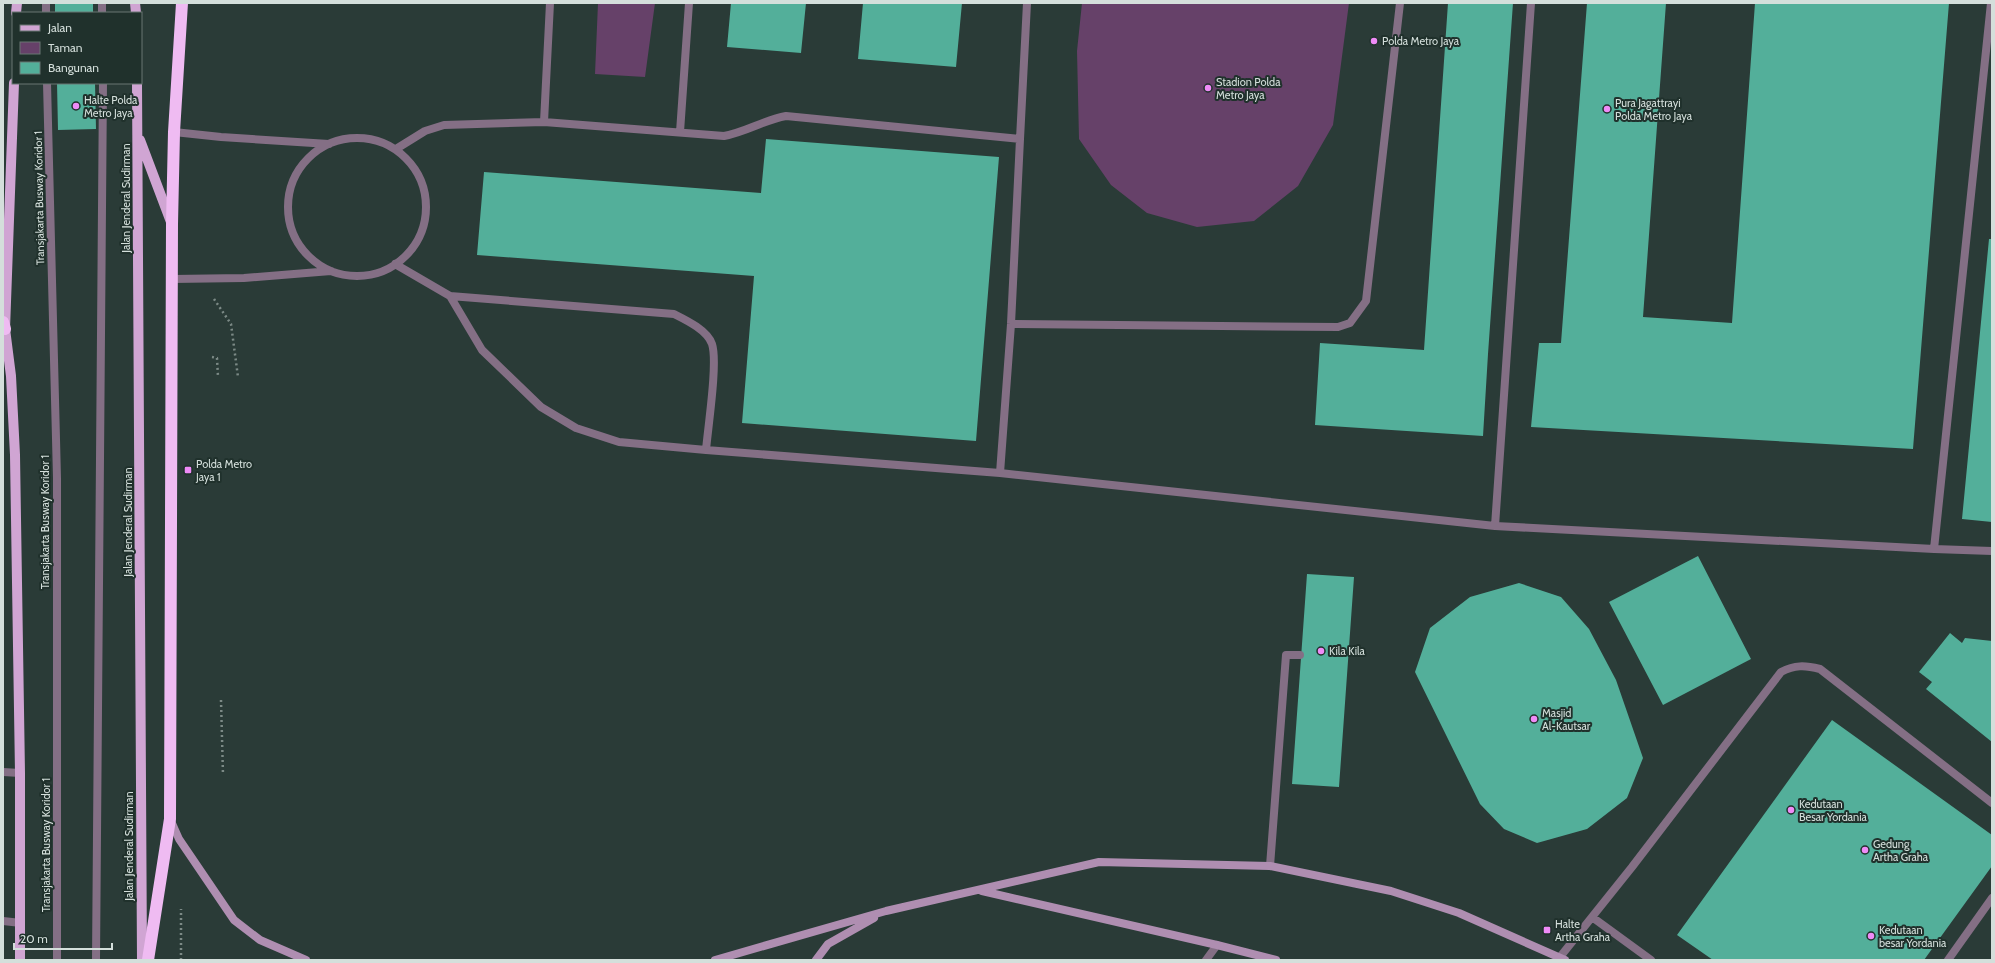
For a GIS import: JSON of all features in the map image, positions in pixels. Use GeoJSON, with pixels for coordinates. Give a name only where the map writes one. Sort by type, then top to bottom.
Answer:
{"type":"FeatureCollection","features":[{"type":"Feature","properties":{"kind":"highway"},"geometry":{"type":"LineString","coordinates":[[148,960],[170,818],[172,224],[174,132],[182,3]]}},
{"type":"Feature","properties":{"kind":"main road"},"geometry":{"type":"LineString","coordinates":[[14,84],[4,325],[12,376],[15,455],[22,923],[20,960]]}},
{"type":"Feature","properties":{"kind":"main road","name":"Jalan Jenderal Sudirman"},"geometry":{"type":"LineString","coordinates":[[137,84],[142,960]]}},
{"type":"Feature","properties":{"kind":"main road"},"geometry":{"type":"LineString","coordinates":[[138,132],[172,224]]}},
{"type":"Feature","properties":{"kind":"main road"},"geometry":{"type":"LineString","coordinates":[[170,818],[179,839],[234,920],[260,940],[306,960]]}},
{"type":"Feature","properties":{"kind":"main road"},"geometry":{"type":"LineString","coordinates":[[715,960],[886,911],[1099,862],[1270,866],[1391,891],[1459,913],[1562,959]]}},
{"type":"Feature","properties":{"kind":"main road"},"geometry":{"type":"LineString","coordinates":[[979,890],[1276,960]]}},
{"type":"Feature","properties":{"kind":"main road"},"geometry":{"type":"LineString","coordinates":[[816,960],[828,944],[886,911]]}},
{"type":"Feature","properties":{"kind":"lane"},"geometry":{"type":"LineString","coordinates":[[544,122],[550,3]]}},
{"type":"Feature","properties":{"kind":"lane"},"geometry":{"type":"LineString","coordinates":[[680,132],[690,3]]}},
{"type":"Feature","properties":{"kind":"lane"},"geometry":{"type":"LineString","coordinates":[[1000,473],[1011,324],[1027,3]]}},
{"type":"Feature","properties":{"kind":"lane"},"geometry":{"type":"LineString","coordinates":[[1011,324],[1338,327],[1350,323],[1366,301],[1400,3]]}},
{"type":"Feature","properties":{"kind":"lane"},"geometry":{"type":"LineString","coordinates":[[1495,526],[1531,3]]}},
{"type":"Feature","properties":{"kind":"lane"},"geometry":{"type":"LineString","coordinates":[[1934,549],[1991,3]]}},
{"type":"Feature","properties":{"kind":"lane","name":"Transjakarta Busway Koridor 1"},"geometry":{"type":"LineString","coordinates":[[47,84],[57,478],[57,960]]}},
{"type":"Feature","properties":{"kind":"lane"},"geometry":{"type":"LineString","coordinates":[[96,960],[103,84]]}},
{"type":"Feature","properties":{"kind":"lane"},"geometry":{"type":"LineString","coordinates":[[396,149],[425,131],[444,125],[544,122],[724,136],[741,133],[769,119],[786,116],[1020,139]]}},
{"type":"Feature","properties":{"kind":"lane"},"geometry":{"type":"LineString","coordinates":[[174,132],[228,138],[329,144]]}},
{"type":"Feature","properties":{"kind":"lane"},"geometry":{"type":"LineString","coordinates":[[351,138],[374,140],[396,149],[413,165],[424,186],[426,208],[422,230],[412,250],[395,264],[375,274],[353,276],[331,271],[312,260],[298,243],[290,222],[289,199],[295,177],[309,157],[329,144],[351,138]]}},
{"type":"Feature","properties":{"kind":"lane"},"geometry":{"type":"LineString","coordinates":[[395,264],[450,296],[674,314],[690,322],[705,334],[712,344],[714,364],[706,450]]}},
{"type":"Feature","properties":{"kind":"lane"},"geometry":{"type":"LineString","coordinates":[[172,279],[244,278],[331,271]]}},
{"type":"Feature","properties":{"kind":"lane"},"geometry":{"type":"LineString","coordinates":[[450,296],[482,350],[541,407],[570,425],[619,442],[1000,473],[1495,526],[1992,551]]}},
{"type":"Feature","properties":{"kind":"lane"},"geometry":{"type":"LineString","coordinates":[[1270,866],[1286,655],[1300,655]]}},
{"type":"Feature","properties":{"kind":"lane"},"geometry":{"type":"LineString","coordinates":[[1562,959],[1592,917],[1781,672],[1792,666],[1804,665],[1820,669],[1992,803]]}},
{"type":"Feature","properties":{"kind":"lane"},"geometry":{"type":"LineString","coordinates":[[3,772],[20,774]]}},
{"type":"Feature","properties":{"kind":"lane"},"geometry":{"type":"LineString","coordinates":[[1948,960],[1992,898]]}},
{"type":"Feature","properties":{"kind":"lane"},"geometry":{"type":"LineString","coordinates":[[1592,917],[1652,960]]}},
{"type":"Feature","properties":{"kind":"lane"},"geometry":{"type":"LineString","coordinates":[[3,921],[22,923]]}},
{"type":"Feature","properties":{"kind":"lane"},"geometry":{"type":"LineString","coordinates":[[1206,960],[1217,945]]}},
{"type":"Feature","properties":{"kind":"path"},"geometry":{"type":"LineString","coordinates":[[212,296],[231,324],[238,377]]}},
{"type":"Feature","properties":{"kind":"path"},"geometry":{"type":"LineString","coordinates":[[212,357],[217,358],[218,377]]}},
{"type":"Feature","properties":{"kind":"path"},"geometry":{"type":"LineString","coordinates":[[220,700],[223,775]]}},
{"type":"Feature","properties":{"kind":"green space"},"geometry":{"type":"Polygon","coordinates":[[[598,3],[655,3],[645,77],[595,74],[598,3]]]}},
{"type":"Feature","properties":{"kind":"green space","name":"Stadion Polda Metro Jaya"},"geometry":{"type":"Polygon","coordinates":[[[1082,3],[1349,3],[1333,125],[1298,186],[1254,221],[1197,227],[1147,213],[1111,185],[1079,139],[1077,51],[1082,3]]]}},
{"type":"Feature","properties":{"kind":"building"},"geometry":{"type":"Polygon","coordinates":[[[55,3],[93,3],[93,12],[55,12],[55,3]]]}},
{"type":"Feature","properties":{"kind":"building"},"geometry":{"type":"Polygon","coordinates":[[[731,3],[806,3],[801,53],[727,47],[731,3]]]}},
{"type":"Feature","properties":{"kind":"building"},"geometry":{"type":"Polygon","coordinates":[[[863,3],[962,3],[956,67],[858,59],[863,3]]]}},
{"type":"Feature","properties":{"kind":"building"},"geometry":{"type":"Polygon","coordinates":[[[1448,3],[1513,3],[1483,436],[1315,425],[1320,343],[1424,350],[1448,3]]]}},
{"type":"Feature","properties":{"kind":"building"},"geometry":{"type":"Polygon","coordinates":[[[1587,3],[1666,3],[1643,317],[1732,323],[1755,3],[1949,3],[1913,449],[1531,427],[1539,343],[1561,343],[1587,3]]]}},
{"type":"Feature","properties":{"kind":"building","name":"Halte Polda Metro Jaya"},"geometry":{"type":"Polygon","coordinates":[[[57,84],[95,84],[96,129],[58,130],[57,84]]]}},
{"type":"Feature","properties":{"kind":"building"},"geometry":{"type":"Polygon","coordinates":[[[766,139],[999,157],[976,441],[742,423],[754,276],[477,255],[484,172],[761,193],[766,139]]]}},
{"type":"Feature","properties":{"kind":"building"},"geometry":{"type":"Polygon","coordinates":[[[1989,239],[1992,239],[1992,522],[1962,519],[1989,239]]]}},
{"type":"Feature","properties":{"kind":"building"},"geometry":{"type":"Polygon","coordinates":[[[1698,556],[1751,659],[1663,705],[1609,602],[1698,556]]]}},
{"type":"Feature","properties":{"kind":"building"},"geometry":{"type":"Polygon","coordinates":[[[1307,574],[1354,577],[1339,787],[1292,784],[1307,574]]]}},
{"type":"Feature","properties":{"kind":"building","name":"Masjid Al-Kautsar"},"geometry":{"type":"Polygon","coordinates":[[[1519,583],[1561,597],[1589,629],[1616,680],[1643,758],[1627,798],[1587,829],[1537,843],[1504,829],[1480,804],[1415,672],[1430,628],[1470,597],[1519,583]]]}},
{"type":"Feature","properties":{"kind":"building"},"geometry":{"type":"Polygon","coordinates":[[[1950,633],[1962,643],[1965,638],[1992,641],[1992,742],[1926,689],[1932,682],[1919,672],[1950,633]]]}},
{"type":"Feature","properties":{"kind":"building","name":"Gedung Artha Graha"},"geometry":{"type":"Polygon","coordinates":[[[1832,720],[1992,835],[1992,866],[1924,960],[1713,960],[1677,935],[1832,720]]]}},
{"type":"Feature","properties":{"kind":"place","name":"Polda Metro Jaya"},"geometry":{"type":"Point","coordinates":[1374,41]}},
{"type":"Feature","properties":{"kind":"place","name":"Stadion Polda Metro Jaya"},"geometry":{"type":"Point","coordinates":[1208,88]}},
{"type":"Feature","properties":{"kind":"place","name":"Halte Polda Metro Jaya"},"geometry":{"type":"Point","coordinates":[76,106]}},
{"type":"Feature","properties":{"kind":"place","name":"Pura Jagattrayi Polda Metro Jaya"},"geometry":{"type":"Point","coordinates":[1607,109]}},
{"type":"Feature","properties":{"kind":"place","name":"Polda Metro Jaya 1"},"geometry":{"type":"Point","coordinates":[188,470]}},
{"type":"Feature","properties":{"kind":"place","name":"Kila Kila"},"geometry":{"type":"Point","coordinates":[1321,651]}},
{"type":"Feature","properties":{"kind":"place","name":"Masjid Al-Kautsar"},"geometry":{"type":"Point","coordinates":[1534,719]}},
{"type":"Feature","properties":{"kind":"place","name":"Kedutaan Besar Yordania"},"geometry":{"type":"Point","coordinates":[1791,810]}},
{"type":"Feature","properties":{"kind":"place","name":"Gedung Artha Graha"},"geometry":{"type":"Point","coordinates":[1865,850]}},
{"type":"Feature","properties":{"kind":"place","name":"Halte Artha Graha"},"geometry":{"type":"Point","coordinates":[1547,930]}},
{"type":"Feature","properties":{"kind":"place","name":"Kedutaan besar Yordania"},"geometry":{"type":"Point","coordinates":[1871,936]}}]}
